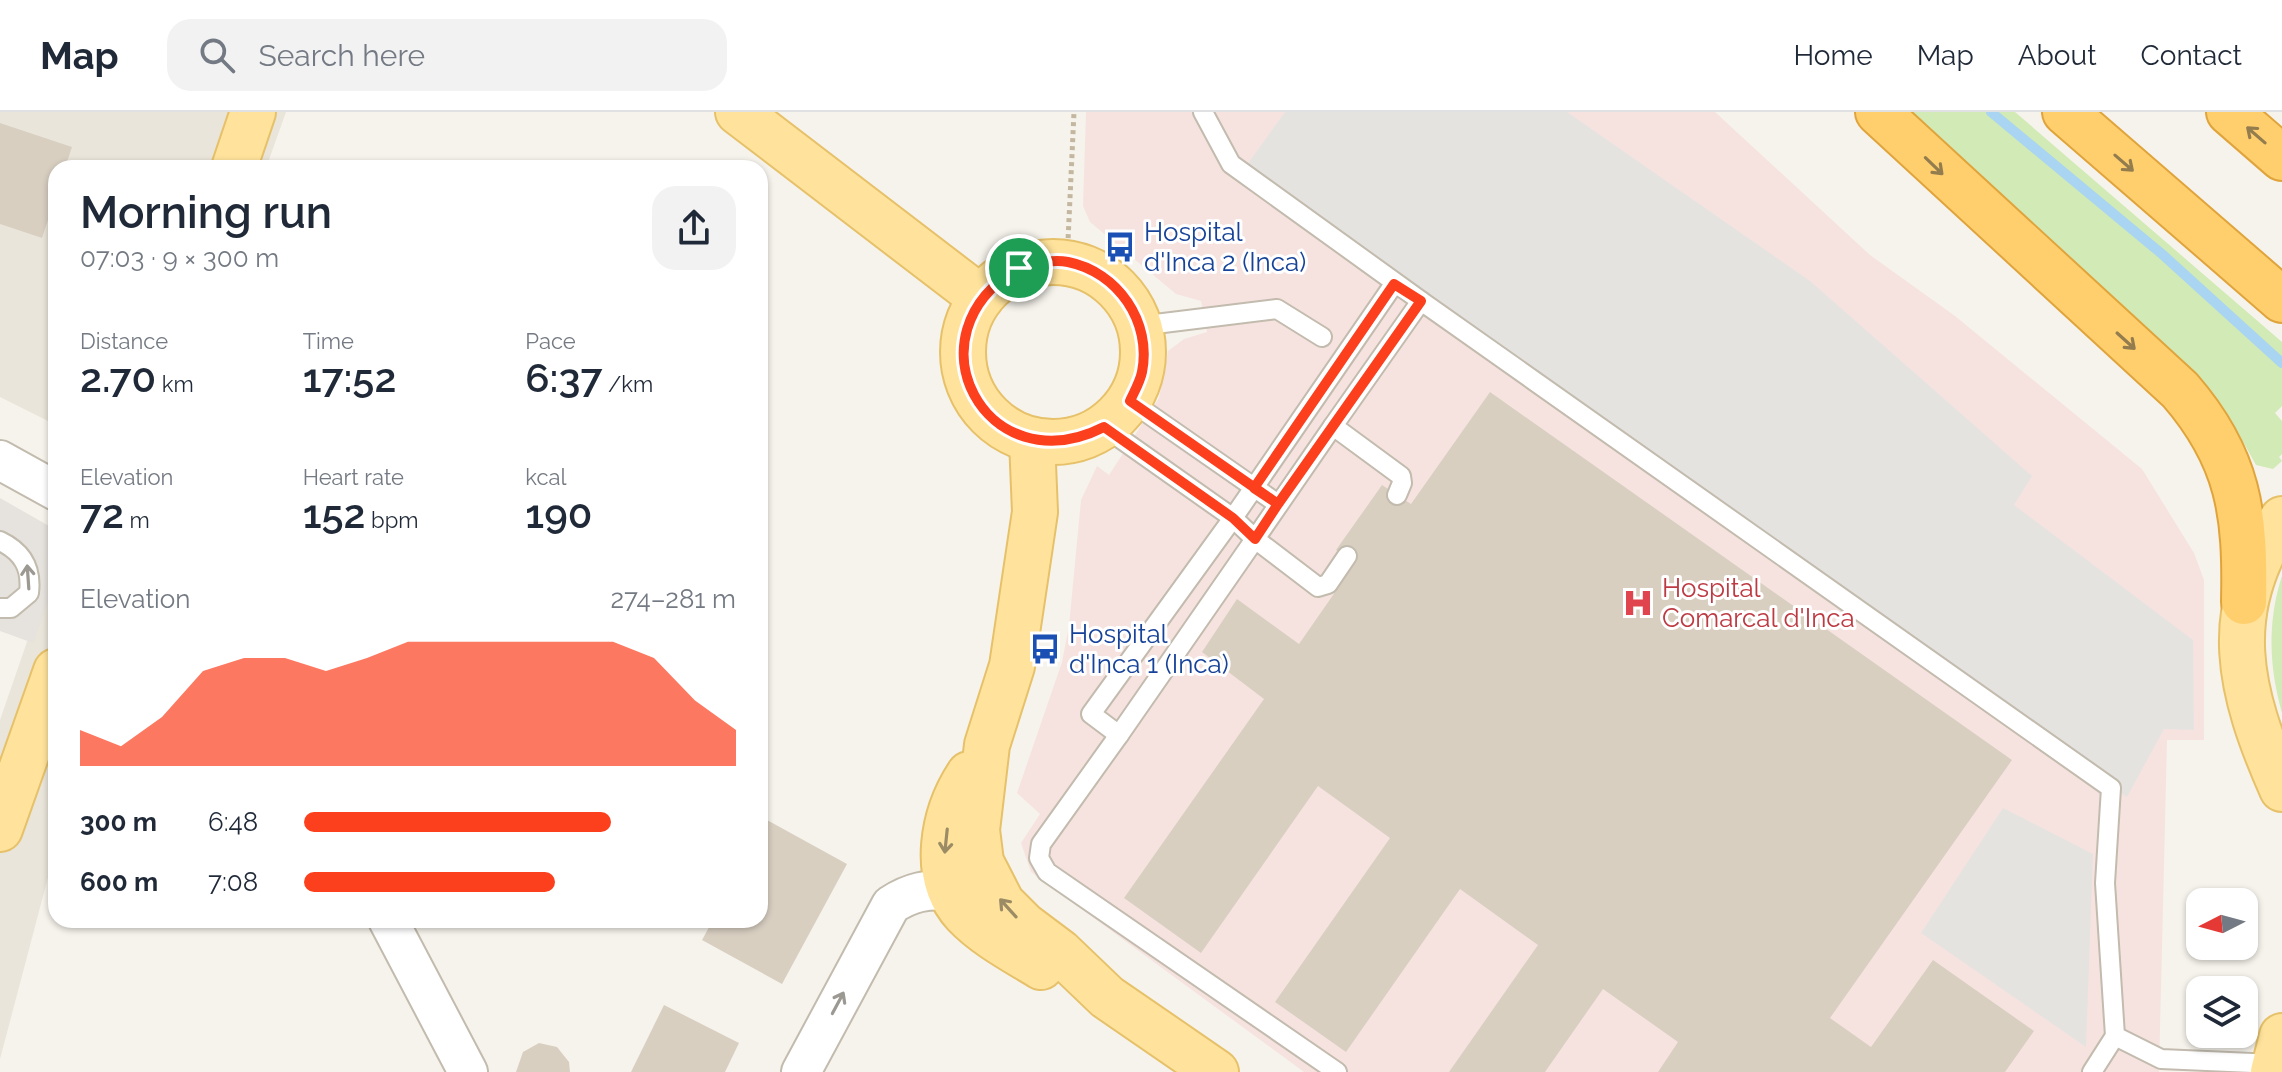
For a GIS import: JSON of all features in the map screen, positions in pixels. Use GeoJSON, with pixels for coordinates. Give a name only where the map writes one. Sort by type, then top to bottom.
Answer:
{"type":"FeatureCollection","features":[{"type":"Feature","properties":{"kind":"highway"},"geometry":{"type":"LineString","coordinates":[[1878,112],[2180,390],[2206,420],[2227,461],[2239,497],[2245,557],[2244,602]]}},
{"type":"Feature","properties":{"kind":"highway"},"geometry":{"type":"LineString","coordinates":[[2065,112],[2282,300]]}},
{"type":"Feature","properties":{"kind":"highway"},"geometry":{"type":"LineString","coordinates":[[2229,112],[2282,158]]}},
{"type":"Feature","properties":{"kind":"main road"},"geometry":{"type":"LineString","coordinates":[[237,160],[253,112]]}},
{"type":"Feature","properties":{"kind":"main road"},"geometry":{"type":"LineString","coordinates":[[738,112],[981,298]]}},
{"type":"Feature","properties":{"kind":"main road"},"geometry":{"type":"LineString","coordinates":[[1043,261],[1067,262],[1096,272],[1119,290],[1139,326],[1144,344],[1142,373],[1117,414],[1082,439],[1057,443],[1032,440],[1005,429],[982,408],[968,383],[963,353],[967,324],[981,298],[998,280],[1019,268],[1043,261]]}},
{"type":"Feature","properties":{"kind":"main road"},"geometry":{"type":"LineString","coordinates":[[1032,440],[1035,512],[1012,666],[987,745],[977,830],[981,862],[990,884],[1024,925],[1060,952],[1107,997],[1216,1072]]}},
{"type":"Feature","properties":{"kind":"main road"},"geometry":{"type":"LineString","coordinates":[[2279,781],[2258,733],[2243,679],[2244,602],[2265,545],[2282,519]]}},
{"type":"Feature","properties":{"kind":"main road"},"geometry":{"type":"LineString","coordinates":[[0,829],[48,694]]}},
{"type":"Feature","properties":{"kind":"main road"},"geometry":{"type":"LineString","coordinates":[[987,745],[960,787],[950,814],[944,852],[950,891],[963,912],[982,930],[1045,970],[1107,997]]}},
{"type":"Feature","properties":{"kind":"street"},"geometry":{"type":"LineString","coordinates":[[0,460],[48,487]]}},
{"type":"Feature","properties":{"kind":"street"},"geometry":{"type":"LineString","coordinates":[[801,1072],[891,905],[908,894],[928,889],[950,891]]}},
{"type":"Feature","properties":{"kind":"street"},"geometry":{"type":"LineString","coordinates":[[392,928],[468,1072]]}},
{"type":"Feature","properties":{"kind":"lane"},"geometry":{"type":"LineString","coordinates":[[1203,112],[1231,164],[1394,284],[2111,788],[2105,883],[2115,1036],[2092,1072]]}},
{"type":"Feature","properties":{"kind":"lane"},"geometry":{"type":"LineString","coordinates":[[1119,735],[1091,714],[1233,518],[1394,284]]}},
{"type":"Feature","properties":{"kind":"lane"},"geometry":{"type":"LineString","coordinates":[[1337,1072],[1047,872],[1039,858],[1041,844],[1421,301]]}},
{"type":"Feature","properties":{"kind":"lane"},"geometry":{"type":"LineString","coordinates":[[1139,326],[1277,309],[1322,337]]}},
{"type":"Feature","properties":{"kind":"lane"},"geometry":{"type":"LineString","coordinates":[[1117,414],[1278,504]]}},
{"type":"Feature","properties":{"kind":"lane"},"geometry":{"type":"LineString","coordinates":[[1117,414],[1255,539],[1318,587],[1328,584],[1347,556]]}},
{"type":"Feature","properties":{"kind":"lane"},"geometry":{"type":"LineString","coordinates":[[1333,426],[1401,476],[1402,483],[1397,495]]}},
{"type":"Feature","properties":{"kind":"lane"},"geometry":{"type":"LineString","coordinates":[[0,541],[13,547],[27,562],[31,579],[29,593],[11,608],[0,608]]}},
{"type":"Feature","properties":{"kind":"lane"},"geometry":{"type":"LineString","coordinates":[[2115,1036],[2161,1059],[2278,1053]]}},
{"type":"Feature","properties":{"kind":"path"},"geometry":{"type":"LineString","coordinates":[[1067,262],[1074,112]]}},
{"type":"Feature","properties":{"kind":"shaded area"},"geometry":{"type":"Polygon","coordinates":[[[0,112],[286,112],[269,160],[48,160],[48,421],[0,397],[0,112]]]}},
{"type":"Feature","properties":{"kind":"shaded area","name":"Hospital Comarcal d'Inca"},"geometry":{"type":"Polygon","coordinates":[[[1086,112],[1715,112],[1870,255],[1955,316],[2142,469],[2194,553],[2204,580],[2204,740],[2167,740],[2159,1072],[1304,1072],[1031,872],[1021,843],[1040,814],[1017,793],[1062,662],[1069,626],[1081,500],[1097,466],[1109,475],[1159,398],[1168,351],[1184,339],[1207,332],[1201,301],[1176,294],[1090,222],[1083,206],[1086,112]]]}},
{"type":"Feature","properties":{"kind":"shaded area"},"geometry":{"type":"Polygon","coordinates":[[[1285,112],[1567,112],[1810,281],[2032,476],[2014,505],[2193,640],[2194,730],[2164,729],[2127,797],[2111,788],[1244,169],[1285,112]]]}},
{"type":"Feature","properties":{"kind":"shaded area"},"geometry":{"type":"Polygon","coordinates":[[[0,498],[48,525],[48,602],[33,643],[0,631],[0,498]]]}},
{"type":"Feature","properties":{"kind":"shaded area"},"geometry":{"type":"Polygon","coordinates":[[[48,581],[48,877],[0,1059],[0,720],[48,581]]]}},
{"type":"Feature","properties":{"kind":"shaded area"},"geometry":{"type":"Polygon","coordinates":[[[2003,808],[2093,854],[2086,1047],[1921,933],[2003,808]]]}},
{"type":"Feature","properties":{"kind":"green space"},"geometry":{"type":"Polygon","coordinates":[[[1906,112],[2015,112],[2282,342],[2282,406],[2275,413],[2282,421],[2282,454],[2279,457],[2282,461],[2273,469],[2256,465],[2231,420],[2207,391],[1906,112]]]}},
{"type":"Feature","properties":{"kind":"green space"},"geometry":{"type":"Polygon","coordinates":[[[2282,576],[2282,713],[2272,662],[2272,627],[2282,576]]]}},
{"type":"Feature","properties":{"kind":"building"},"geometry":{"type":"Polygon","coordinates":[[[0,123],[72,147],[68,160],[48,160],[48,220],[42,238],[0,224],[0,123]]]}},
{"type":"Feature","properties":{"kind":"building"},"geometry":{"type":"Polygon","coordinates":[[[1490,392],[2012,760],[1830,1018],[1871,1047],[1933,960],[2034,1031],[2005,1072],[1658,1072],[1678,1042],[1603,989],[1545,1072],[1449,1072],[1538,945],[1460,889],[1346,1052],[1275,1002],[1390,838],[1318,786],[1201,953],[1124,898],[1264,699],[1202,652],[1237,599],[1299,644],[1356,562],[1336,550],[1382,485],[1411,504],[1490,392]]]}},
{"type":"Feature","properties":{"kind":"building"},"geometry":{"type":"Polygon","coordinates":[[[768,821],[847,864],[782,984],[702,940],[709,928],[768,928],[768,821]]]}},
{"type":"Feature","properties":{"kind":"building"},"geometry":{"type":"Polygon","coordinates":[[[664,1005],[739,1043],[725,1072],[631,1072],[664,1005]]]}},
{"type":"Feature","properties":{"kind":"building"},"geometry":{"type":"Polygon","coordinates":[[[539,1043],[557,1047],[569,1062],[570,1072],[516,1072],[523,1052],[539,1043]]]}},
{"type":"Feature","properties":{"kind":"waterway"},"geometry":{"type":"LineString","coordinates":[[1991,112],[2162,254],[2282,363]]}},
{"type":"Feature","properties":{"kind":"place","name":"Hospital d'Inca 2 (Inca)"},"geometry":{"type":"Point","coordinates":[1120,247]}},
{"type":"Feature","properties":{"kind":"place","name":"Hospital Comarcal d'Inca"},"geometry":{"type":"Point","coordinates":[1638,603]}},
{"type":"Feature","properties":{"kind":"place","name":"Hospital d'Inca 1 (Inca)"},"geometry":{"type":"Point","coordinates":[1045,649]}},
{"type":"Feature","properties":{"kind":"route"},"geometry":{"type":"LineString","coordinates":[[1019,268],[998,280],[981,298],[967,324],[963,353],[968,383],[982,408],[1005,429],[1032,440],[1057,443],[1082,439],[1104,427],[1233,518],[1255,539],[1278,504],[1254,488],[1394,284],[1421,301],[1278,504],[1254,488],[1130,401],[1142,373],[1144,344],[1136,315],[1119,290],[1096,272],[1067,262],[1043,261],[1019,268]]}}]}
